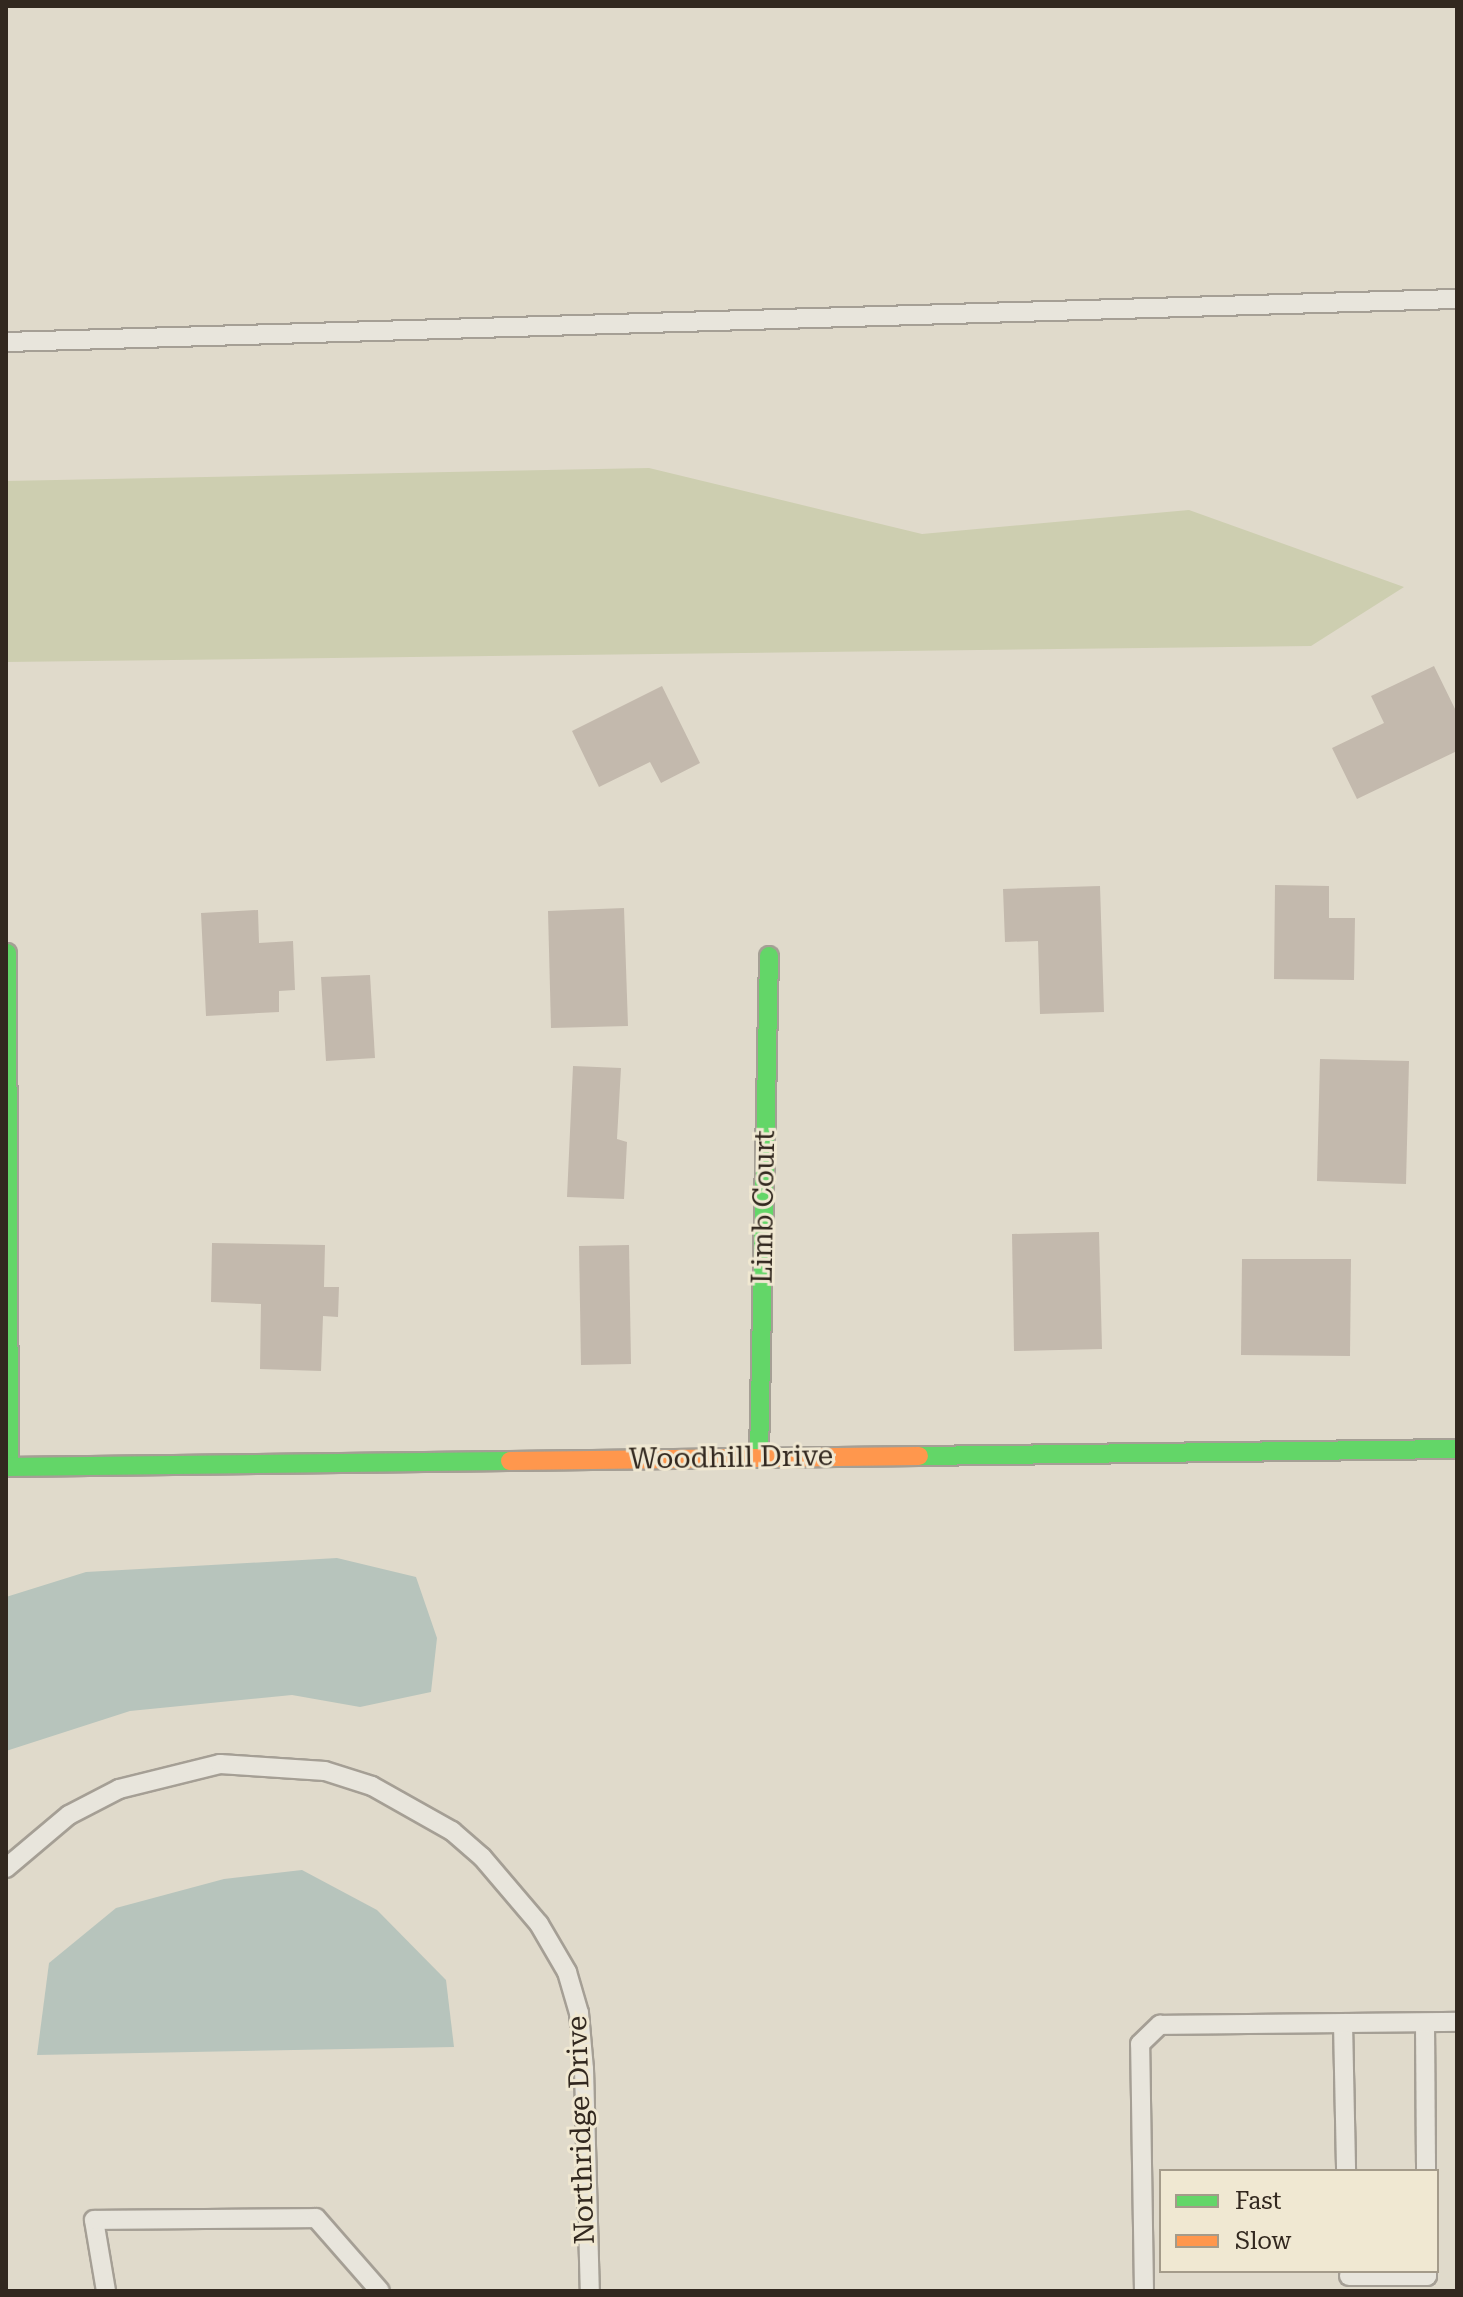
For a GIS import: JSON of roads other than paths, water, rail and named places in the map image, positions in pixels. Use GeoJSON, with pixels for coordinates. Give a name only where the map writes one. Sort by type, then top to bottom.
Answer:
{"type":"FeatureCollection","features":[{"type":"Feature","properties":{"kind":"street"},"geometry":{"type":"LineString","coordinates":[[7,953],[7,1467]]}},
{"type":"Feature","properties":{"kind":"street","name":"Limb Court"},"geometry":{"type":"LineString","coordinates":[[759,1457],[769,956]]}},
{"type":"Feature","properties":{"kind":"street","name":"Woodhill Drive"},"geometry":{"type":"LineString","coordinates":[[7,1467],[1457,1449]]}},
{"type":"Feature","properties":{"kind":"lane"},"geometry":{"type":"LineString","coordinates":[[6,342],[1457,299]]}},
{"type":"Feature","properties":{"kind":"lane","name":"Northridge Drive"},"geometry":{"type":"LineString","coordinates":[[6,1868],[69,1815],[119,1789],[220,1764],[325,1771],[372,1786],[452,1831],[482,1857],[539,1924],[567,1972],[579,2013],[584,2069],[590,2291]]}},
{"type":"Feature","properties":{"kind":"lane"},"geometry":{"type":"LineString","coordinates":[[1144,2291],[1140,2044],[1160,2025],[1457,2022]]}},
{"type":"Feature","properties":{"kind":"lane"},"geometry":{"type":"LineString","coordinates":[[1343,2023],[1346,2169]]}},
{"type":"Feature","properties":{"kind":"lane"},"geometry":{"type":"LineString","coordinates":[[1425,2023],[1426,2169]]}},
{"type":"Feature","properties":{"kind":"lane"},"geometry":{"type":"LineString","coordinates":[[106,2291],[94,2220],[316,2218],[380,2291]]}},
{"type":"Feature","properties":{"kind":"lane"},"geometry":{"type":"LineString","coordinates":[[1349,2279],[1427,2276],[1427,2273]]}}]}
